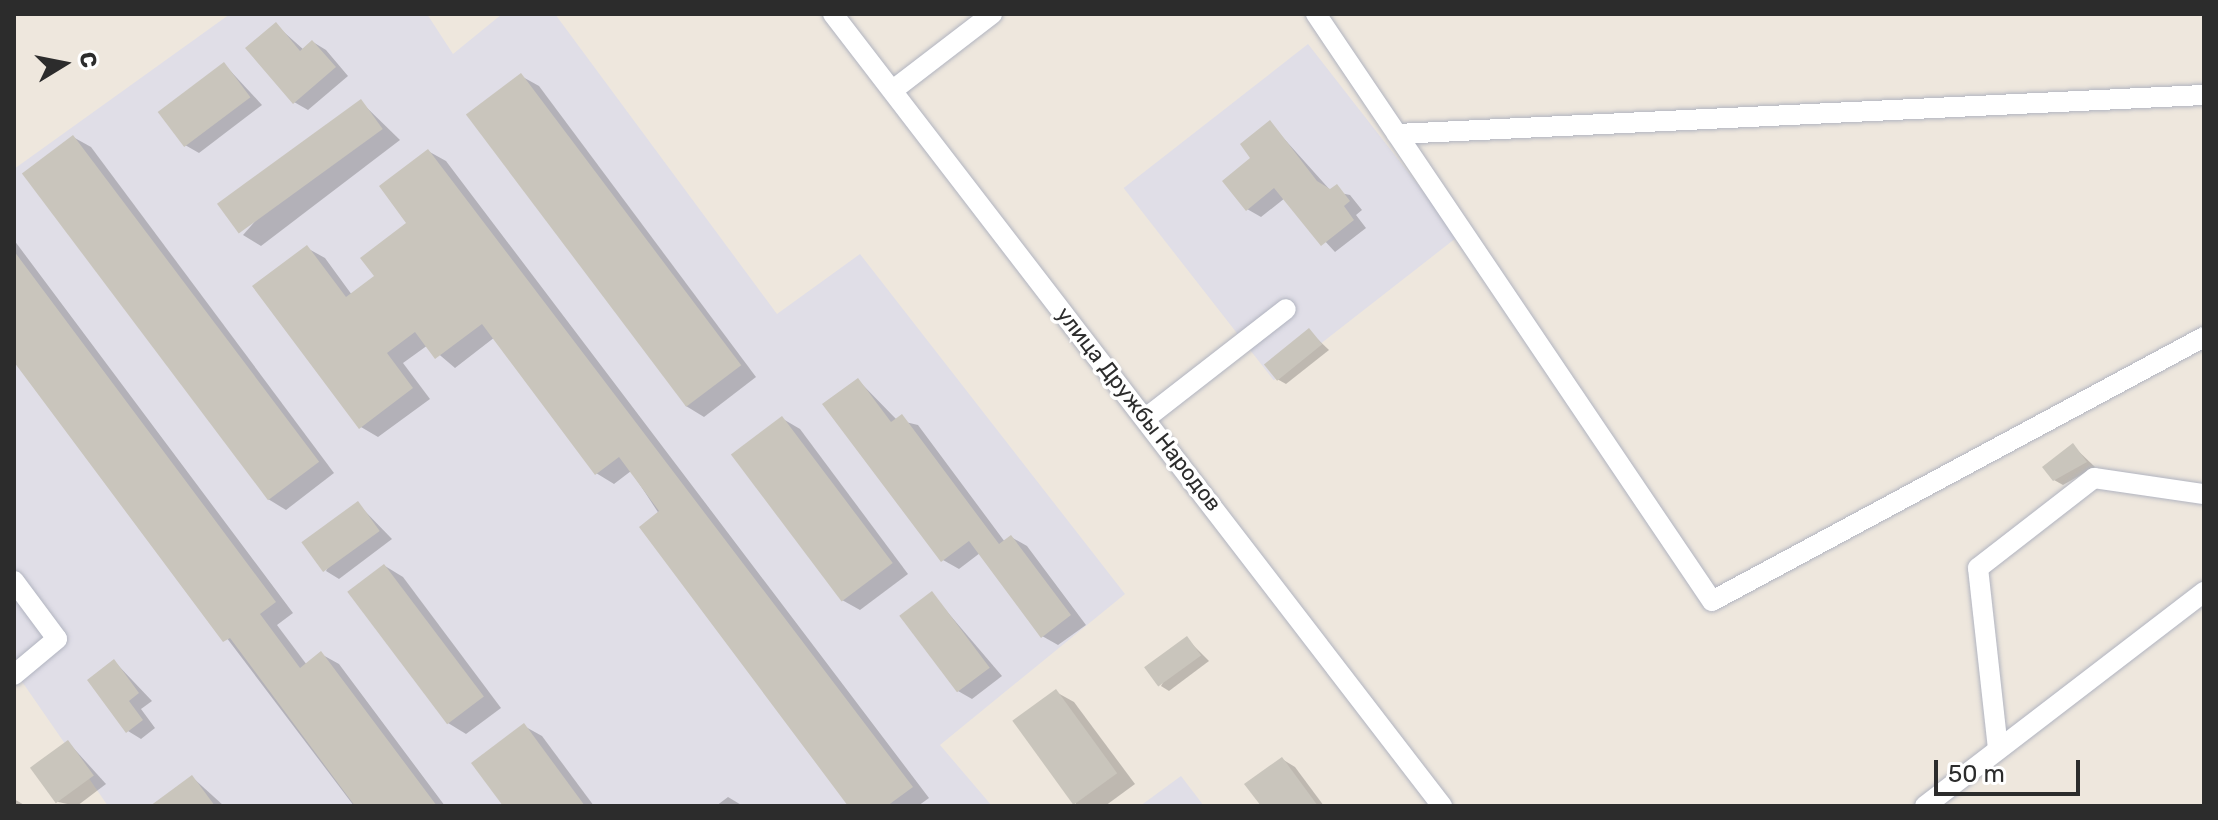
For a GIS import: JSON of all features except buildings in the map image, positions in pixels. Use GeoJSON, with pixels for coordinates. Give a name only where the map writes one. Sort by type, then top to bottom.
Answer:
{"type":"FeatureCollection","features":[{"type":"Feature","properties":{"kind":"street","name":"улица Дружбы Народов"},"geometry":{"type":"LineString","coordinates":[[833,14],[1442,806]]}},
{"type":"Feature","properties":{"kind":"street"},"geometry":{"type":"LineString","coordinates":[[893,90],[992,14]]}},
{"type":"Feature","properties":{"kind":"street"},"geometry":{"type":"LineString","coordinates":[[1316,14],[1712,601],[2204,337]]}},
{"type":"Feature","properties":{"kind":"street"},"geometry":{"type":"LineString","coordinates":[[1397,134],[2204,95]]}},
{"type":"Feature","properties":{"kind":"street"},"geometry":{"type":"LineString","coordinates":[[1146,418],[1286,309]]}},
{"type":"Feature","properties":{"kind":"street"},"geometry":{"type":"LineString","coordinates":[[1998,749],[1978,568],[2094,478],[2204,494]]}},
{"type":"Feature","properties":{"kind":"street"},"geometry":{"type":"LineString","coordinates":[[14,581],[57,639],[14,675]]}},
{"type":"Feature","properties":{"kind":"street"},"geometry":{"type":"LineString","coordinates":[[1925,806],[2204,592]]}},
{"type":"Feature","properties":{"kind":"shaded area"},"geometry":{"type":"Polygon","coordinates":[[[230,14],[427,14],[453,54],[502,14],[555,14],[777,314],[860,254],[1125,594],[940,745],[992,806],[108,806],[14,670],[14,169],[230,14]]]}},
{"type":"Feature","properties":{"kind":"shaded area"},"geometry":{"type":"Polygon","coordinates":[[[1308,44],[1458,236],[1274,380],[1124,188],[1308,44]]]}},
{"type":"Feature","properties":{"kind":"shaded area"},"geometry":{"type":"Polygon","coordinates":[[[1181,776],[1204,806],[1140,806],[1181,776]]]}}]}
